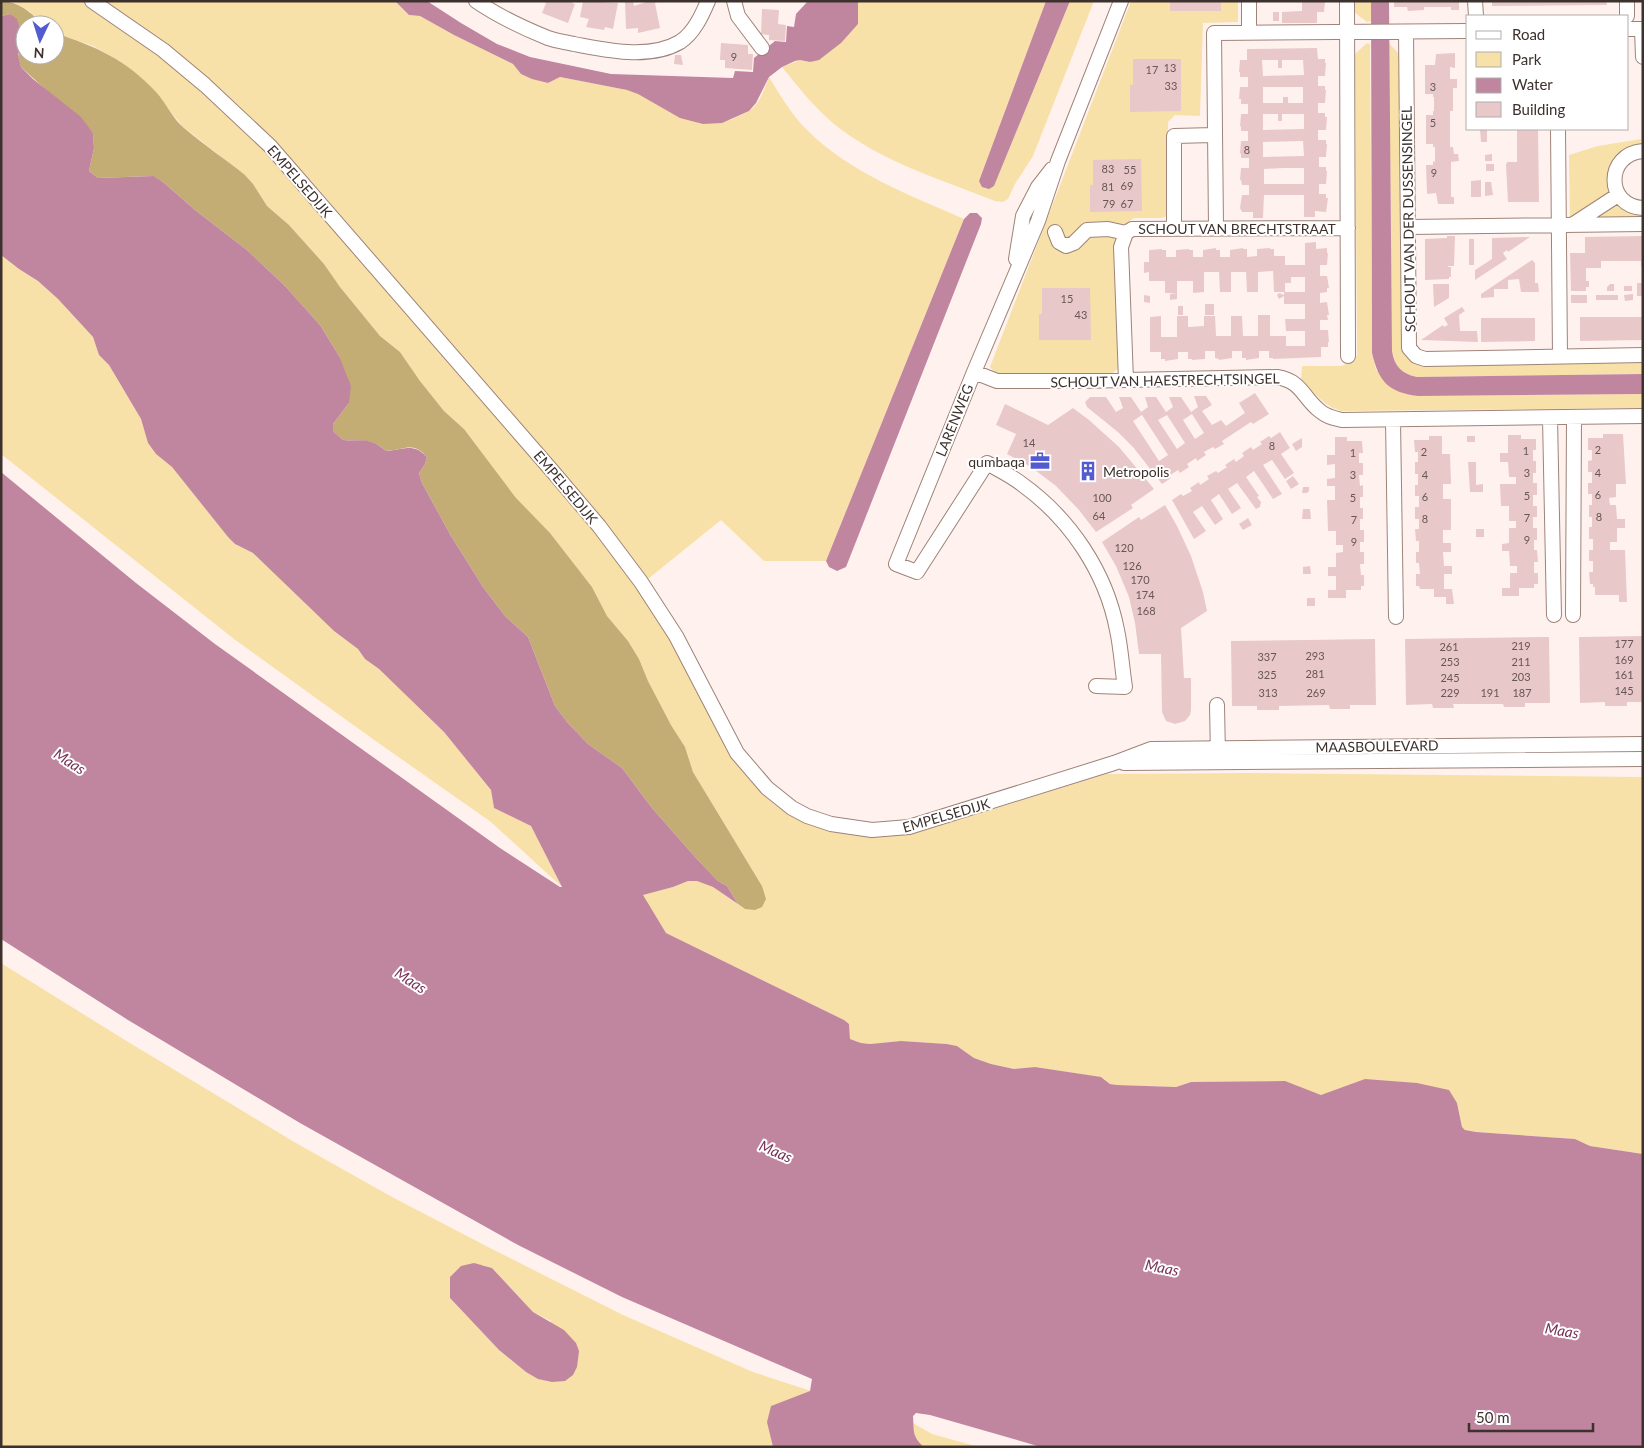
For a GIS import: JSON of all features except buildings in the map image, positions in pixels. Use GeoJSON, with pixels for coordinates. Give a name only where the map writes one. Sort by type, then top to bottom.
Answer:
{"type":"FeatureCollection","features":[{"type":"Feature","properties":{"kind":"street","name":"EMPELSEDIJK"},"geometry":{"type":"LineString","coordinates":[[92,1],[163,50],[205,85],[270,146],[554,473],[599,526],[641,582],[676,636],[737,753],[779,799],[807,816],[831,824],[887,830],[909,827],[965,811],[1067,778]]}},
{"type":"Feature","properties":{"kind":"street"},"geometry":{"type":"LineString","coordinates":[[476,1],[494,13],[550,38],[593,48],[635,52],[659,50],[681,41],[698,22],[708,1]]}},
{"type":"Feature","properties":{"kind":"street"},"geometry":{"type":"LineString","coordinates":[[734,1],[738,16],[762,48]]}},
{"type":"Feature","properties":{"kind":"street","name":"LARENWEG"},"geometry":{"type":"LineString","coordinates":[[1096,686],[1125,686],[1117,628],[1106,590],[1083,546],[1056,513],[1016,480],[987,463],[917,572],[896,564],[1013,277],[1023,216],[1038,187],[1058,162],[1121,1]]}},
{"type":"Feature","properties":{"kind":"street"},"geometry":{"type":"LineString","coordinates":[[1249,1],[1249,32]]}},
{"type":"Feature","properties":{"kind":"street"},"geometry":{"type":"LineString","coordinates":[[1347,1],[1348,356]]}},
{"type":"Feature","properties":{"kind":"street"},"geometry":{"type":"LineString","coordinates":[[1475,1],[1476,15]]}},
{"type":"Feature","properties":{"kind":"street"},"geometry":{"type":"LineString","coordinates":[[1627,1],[1627,15]]}},
{"type":"Feature","properties":{"kind":"street"},"geometry":{"type":"LineString","coordinates":[[1629,29],[1642,29],[1643,57]]}},
{"type":"Feature","properties":{"kind":"street"},"geometry":{"type":"LineString","coordinates":[[1216,228],[1214,33],[1466,31]]}},
{"type":"Feature","properties":{"kind":"street","name":"SCHOUT VAN DER DUSSENSINGEL"},"geometry":{"type":"LineString","coordinates":[[1401,32],[1408,227],[1409,348],[1416,356],[1425,359],[1643,356]]}},
{"type":"Feature","properties":{"kind":"street"},"geometry":{"type":"LineString","coordinates":[[1558,130],[1565,226],[1560,357]]}},
{"type":"Feature","properties":{"kind":"street"},"geometry":{"type":"LineString","coordinates":[[1174,227],[1174,136],[1214,135]]}},
{"type":"Feature","properties":{"kind":"street"},"geometry":{"type":"LineString","coordinates":[[1643,151],[1629,154],[1619,163],[1615,171],[1614,183],[1618,194],[1628,204],[1643,208]]}},
{"type":"Feature","properties":{"kind":"street"},"geometry":{"type":"LineString","coordinates":[[1565,226],[1618,194]]}},
{"type":"Feature","properties":{"kind":"street"},"geometry":{"type":"LineString","coordinates":[[1408,227],[1643,224]]}},
{"type":"Feature","properties":{"kind":"street","name":"SCHOUT VAN BRECHTSTRAAT"},"geometry":{"type":"LineString","coordinates":[[1126,380],[1121,247],[1126,233],[1132,228],[1348,228]]}},
{"type":"Feature","properties":{"kind":"street"},"geometry":{"type":"LineString","coordinates":[[1055,232],[1059,242],[1066,246],[1074,243],[1087,230],[1108,229],[1126,233]]}},
{"type":"Feature","properties":{"kind":"street","name":"SCHOUT VAN HAESTRECHTSINGEL"},"geometry":{"type":"LineString","coordinates":[[974,372],[997,381],[1277,377],[1297,384],[1319,410],[1329,417],[1342,420],[1643,416]]}},
{"type":"Feature","properties":{"kind":"street"},"geometry":{"type":"LineString","coordinates":[[1550,418],[1554,615]]}},
{"type":"Feature","properties":{"kind":"street"},"geometry":{"type":"LineString","coordinates":[[1573,615],[1574,418]]}},
{"type":"Feature","properties":{"kind":"street"},"geometry":{"type":"LineString","coordinates":[[1393,420],[1396,617]]}},
{"type":"Feature","properties":{"kind":"street"},"geometry":{"type":"LineString","coordinates":[[1217,705],[1218,755]]}},
{"type":"Feature","properties":{"kind":"street","name":"MAASBOULEVARD"},"geometry":{"type":"LineString","coordinates":[[1067,778],[1114,763],[1218,755],[1643,744]]}},
{"type":"Feature","properties":{"kind":"street","name":"MAASBOULEVARD"},"geometry":{"type":"LineString","coordinates":[[1218,755],[1643,759]]}},
{"type":"Feature","properties":{"kind":"green space"},"geometry":{"type":"Polygon","coordinates":[[[12,1],[83,1],[197,84],[267,152],[579,512],[616,558],[662,626],[739,766],[752,783],[779,808],[793,817],[827,830],[845,833],[882,836],[916,833],[1106,774],[1252,773],[1643,777],[1643,1154],[1590,1146],[1575,1139],[1465,1130],[1462,1127],[1457,1103],[1341,1089],[1321,1095],[1309,1091],[1191,1082],[1176,1087],[1117,1085],[1110,1084],[1103,1078],[1035,1067],[1014,1069],[991,1064],[974,1058],[957,1046],[947,1044],[901,1041],[861,1043],[850,1039],[849,1024],[844,1020],[666,933],[642,895],[688,881],[697,881],[713,887],[745,909],[762,886],[693,772],[685,747],[648,681],[639,659],[628,641],[607,616],[592,587],[550,533],[516,499],[464,429],[444,411],[400,352],[380,336],[324,264],[289,225],[267,206],[245,175],[183,127],[148,84],[118,60],[93,46],[65,36],[65,15],[33,15],[12,1]]]}},
{"type":"Feature","properties":{"kind":"green space"},"geometry":{"type":"Polygon","coordinates":[[[100,1],[395,1],[409,15],[420,16],[513,64],[521,74],[548,83],[560,77],[627,90],[731,120],[749,111],[756,105],[769,77],[786,105],[807,130],[842,159],[881,182],[964,219],[826,561],[764,561],[721,520],[648,579],[588,505],[320,191],[274,142],[239,106],[211,82],[100,1]]]}},
{"type":"Feature","properties":{"kind":"green space"},"geometry":{"type":"Polygon","coordinates":[[[858,1],[1046,1],[979,181],[994,186],[1070,1],[1094,1],[1033,156],[1008,199],[1003,202],[995,201],[911,168],[871,149],[834,124],[806,97],[782,67],[800,60],[810,62],[858,24],[858,1]]]}},
{"type":"Feature","properties":{"kind":"green space"},"geometry":{"type":"Polygon","coordinates":[[[1131,1],[1238,1],[1238,22],[1203,23],[1200,116],[1175,115],[1168,122],[1167,216],[1162,218],[1134,218],[1117,230],[1118,369],[1111,374],[996,374],[990,367],[1131,1]]]}},
{"type":"Feature","properties":{"kind":"green space"},"geometry":{"type":"Polygon","coordinates":[[[1354,1],[1371,1],[1371,21],[1367,22],[1354,12],[1354,1]]]}},
{"type":"Feature","properties":{"kind":"green space"},"geometry":{"type":"Polygon","coordinates":[[[1367,43],[1370,44],[1372,353],[1376,370],[1418,396],[1643,394],[1643,408],[1342,411],[1325,403],[1301,379],[1302,366],[1341,366],[1354,361],[1357,355],[1355,54],[1367,43]]]}},
{"type":"Feature","properties":{"kind":"green space"},"geometry":{"type":"Polygon","coordinates":[[[1389,43],[1400,55],[1406,354],[1415,362],[1643,362],[1643,374],[1417,377],[1407,374],[1397,365],[1392,351],[1389,43]]]}},
{"type":"Feature","properties":{"kind":"green space"},"geometry":{"type":"Polygon","coordinates":[[[1641,139],[1640,151],[1624,158],[1617,191],[1570,220],[1569,155],[1598,146],[1641,139]]]}},
{"type":"Feature","properties":{"kind":"green space"},"geometry":{"type":"Polygon","coordinates":[[[1621,198],[1643,208],[1643,219],[1588,220],[1621,198]]]}},
{"type":"Feature","properties":{"kind":"green space"},"geometry":{"type":"Polygon","coordinates":[[[1,255],[38,281],[58,299],[93,337],[99,355],[109,365],[141,419],[148,443],[156,454],[172,467],[228,537],[235,544],[253,553],[334,631],[358,649],[365,659],[379,669],[444,732],[491,790],[494,808],[531,826],[562,887],[491,822],[234,639],[1,454],[1,255]]]}},
{"type":"Feature","properties":{"kind":"green space"},"geometry":{"type":"Polygon","coordinates":[[[1,963],[296,1143],[394,1198],[623,1315],[753,1372],[811,1391],[771,1406],[768,1422],[773,1447],[1,1447],[1,963]],[[483,1265],[450,1298],[499,1350],[526,1372],[551,1321],[533,1312],[492,1268],[483,1265]]]}},
{"type":"Feature","properties":{"kind":"green space"},"geometry":{"type":"Polygon","coordinates":[[[913,1423],[932,1434],[979,1447],[924,1447],[915,1435],[913,1423]]]}},
{"type":"Feature","properties":{"kind":"shaded area"},"geometry":{"type":"Polygon","coordinates":[[[1,1],[19,5],[32,15],[15,15],[15,24],[10,14],[1,16],[1,1]]]}},
{"type":"Feature","properties":{"kind":"shaded area"},"geometry":{"type":"Polygon","coordinates":[[[65,36],[110,55],[133,71],[156,92],[180,124],[245,175],[267,206],[289,225],[324,264],[380,336],[400,352],[444,411],[464,429],[516,498],[550,533],[592,587],[607,616],[628,641],[639,659],[671,725],[685,747],[693,772],[762,886],[766,899],[762,907],[755,910],[745,909],[738,904],[727,886],[718,881],[696,858],[652,808],[622,768],[588,744],[555,706],[528,637],[505,616],[483,587],[451,536],[422,483],[419,473],[427,457],[422,452],[413,448],[386,451],[371,442],[343,440],[333,431],[333,424],[349,403],[339,356],[320,325],[285,286],[247,250],[195,210],[163,182],[152,176],[98,178],[89,171],[94,148],[93,133],[20,65],[65,65],[65,36]]]}},
{"type":"Feature","properties":{"kind":"water"},"geometry":{"type":"Polygon","coordinates":[[[395,1],[427,1],[497,44],[530,57],[611,74],[733,78],[735,71],[753,72],[754,58],[775,41],[786,42],[787,26],[794,27],[796,14],[808,1],[858,1],[858,24],[841,43],[819,60],[810,62],[795,61],[782,67],[769,77],[756,103],[749,111],[722,123],[703,124],[680,118],[638,94],[627,90],[560,77],[548,83],[532,79],[521,74],[513,64],[420,16],[409,15],[395,1]]]}},
{"type":"Feature","properties":{"kind":"water"},"geometry":{"type":"Polygon","coordinates":[[[1046,1],[1070,1],[994,186],[989,189],[982,187],[979,181],[1046,1]]]}},
{"type":"Feature","properties":{"kind":"water"},"geometry":{"type":"Polygon","coordinates":[[[1371,1],[1389,1],[1392,351],[1397,365],[1407,374],[1417,377],[1643,374],[1643,394],[1418,396],[1399,392],[1386,384],[1378,371],[1372,353],[1371,1]]]}},
{"type":"Feature","properties":{"kind":"water","name":"Maas"},"geometry":{"type":"Polygon","coordinates":[[[10,14],[15,18],[15,65],[20,65],[33,79],[81,117],[93,133],[94,148],[89,171],[98,178],[153,176],[163,182],[195,210],[247,250],[285,286],[320,325],[339,356],[351,386],[349,403],[333,424],[333,431],[343,440],[371,442],[386,451],[413,448],[422,452],[427,457],[419,473],[422,483],[451,536],[483,587],[505,616],[528,637],[555,706],[588,744],[622,768],[652,808],[696,858],[718,881],[727,886],[738,904],[713,887],[697,881],[688,881],[643,895],[666,933],[844,1020],[849,1024],[850,1039],[861,1043],[901,1041],[947,1044],[957,1046],[974,1058],[991,1064],[1014,1069],[1035,1067],[1101,1077],[1110,1084],[1117,1085],[1176,1087],[1191,1082],[1285,1081],[1321,1095],[1365,1079],[1417,1083],[1449,1090],[1457,1103],[1462,1127],[1465,1130],[1575,1139],[1590,1146],[1643,1154],[1643,1447],[1041,1447],[930,1415],[916,1413],[913,1416],[914,1433],[917,1440],[924,1447],[773,1447],[767,1422],[771,1406],[810,1391],[812,1379],[622,1297],[518,1245],[300,1123],[128,1020],[1,939],[1,472],[136,583],[215,644],[500,848],[562,887],[531,826],[494,808],[491,790],[444,732],[379,669],[365,659],[358,649],[334,631],[253,553],[235,544],[228,537],[172,467],[156,454],[148,443],[141,419],[109,365],[99,355],[93,337],[58,299],[38,281],[1,255],[1,16],[10,14]]]}},
{"type":"Feature","properties":{"kind":"water"},"geometry":{"type":"Polygon","coordinates":[[[970,213],[977,213],[982,218],[981,224],[846,567],[837,571],[829,567],[826,561],[964,219],[970,213]]]}},
{"type":"Feature","properties":{"kind":"water"},"geometry":{"type":"Polygon","coordinates":[[[474,1263],[492,1268],[533,1312],[564,1330],[576,1343],[579,1351],[577,1367],[573,1375],[565,1381],[552,1382],[538,1379],[526,1372],[499,1350],[450,1298],[450,1277],[461,1266],[474,1263]]]}},
{"type":"Feature","properties":{"kind":"place","name":"qumbaqa"},"geometry":{"type":"Point","coordinates":[1040,461]}},
{"type":"Feature","properties":{"kind":"place","name":"Metropolis"},"geometry":{"type":"Point","coordinates":[1088,471]}}]}
